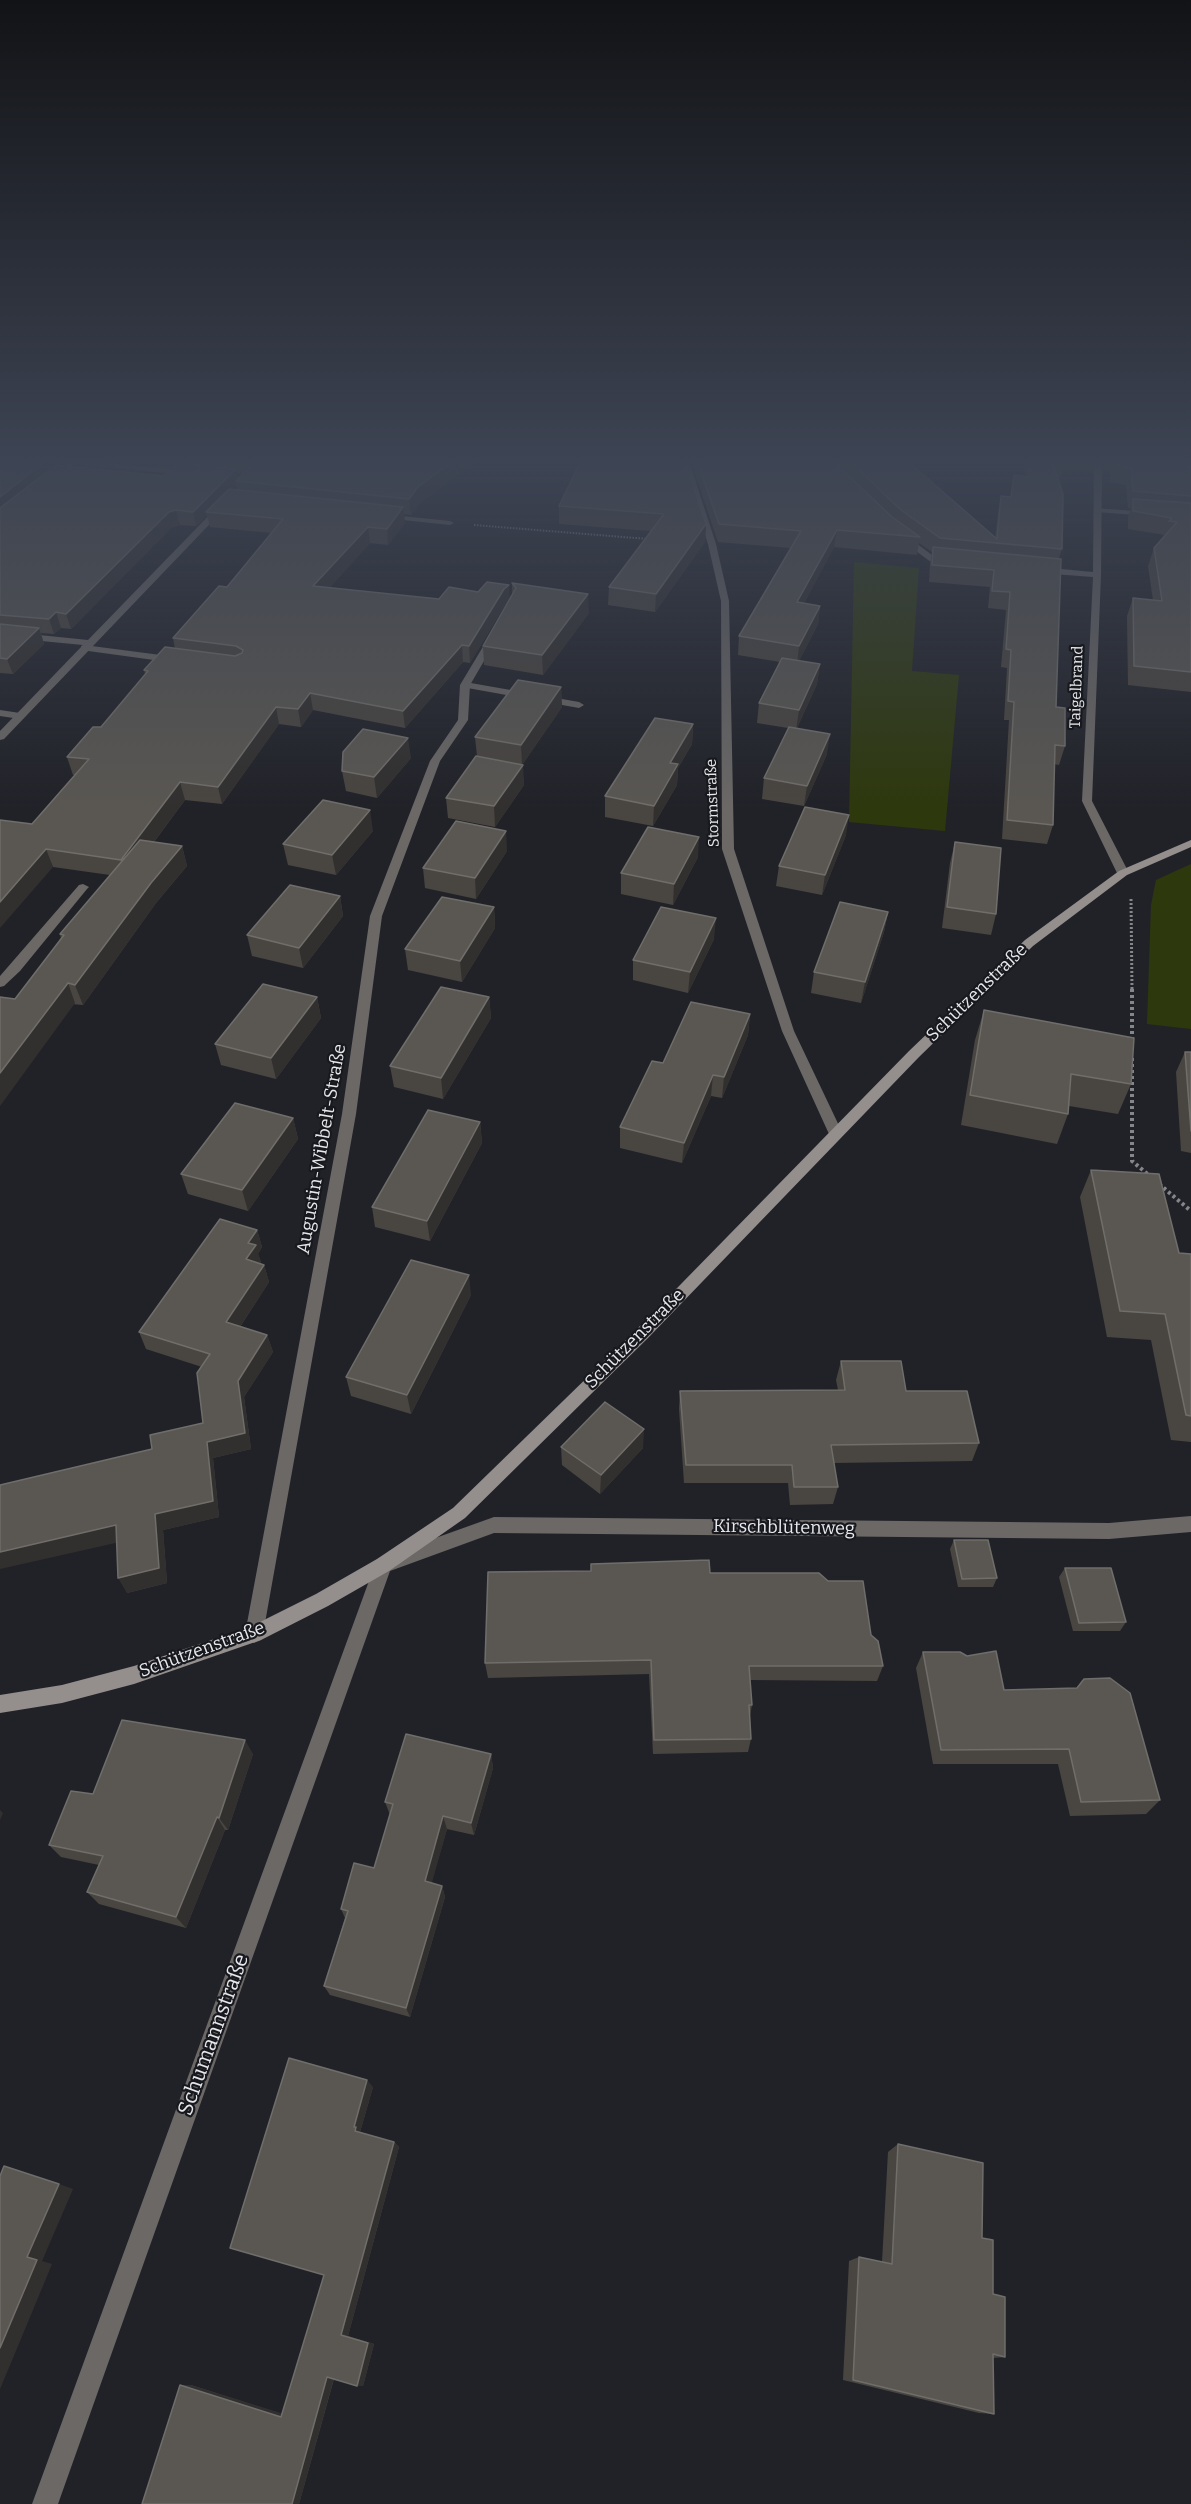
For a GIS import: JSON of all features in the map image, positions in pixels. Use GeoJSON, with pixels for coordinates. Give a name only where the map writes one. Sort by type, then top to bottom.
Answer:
{"type":"FeatureCollection","features":[{"type":"Feature","properties":{"kind":"street"},"geometry":{"type":"LineString","coordinates":[[0,737],[156,575]]}},
{"type":"Feature","properties":{"kind":"street","name":"Stormstraße"},"geometry":{"type":"LineString","coordinates":[[719,575],[725,601],[728,849],[788,1031],[836,1134]]}},
{"type":"Feature","properties":{"kind":"street","name":"Taigelbrand"},"geometry":{"type":"LineString","coordinates":[[1097,575],[1087,801],[1123,873]]}},
{"type":"Feature","properties":{"kind":"street","name":"Augustin-Wibbelt-Straße"},"geometry":{"type":"LineString","coordinates":[[254,1634],[349,1114],[376,916],[435,761],[463,720],[465,685],[499,626]]}},
{"type":"Feature","properties":{"kind":"street"},"geometry":{"type":"LineString","coordinates":[[0,634],[184,661]]}},
{"type":"Feature","properties":{"kind":"street"},"geometry":{"type":"LineString","coordinates":[[465,685],[579,705]]}},
{"type":"Feature","properties":{"kind":"street"},"geometry":{"type":"LineString","coordinates":[[0,713],[20,716]]}},
{"type":"Feature","properties":{"kind":"street","name":"Schützenstraße"},"geometry":{"type":"LineString","coordinates":[[0,1704],[62,1694],[134,1675],[254,1634],[322,1600],[383,1565],[459,1513],[642,1334],[914,1054],[1029,942],[1123,873],[1191,843]]}},
{"type":"Feature","properties":{"kind":"street"},"geometry":{"type":"LineString","coordinates":[[0,982],[16,968],[83,887]]}},
{"type":"Feature","properties":{"kind":"street","name":"Kirschblütenweg"},"geometry":{"type":"LineString","coordinates":[[383,1565],[494,1525],[1109,1531],[1191,1524]]}},
{"type":"Feature","properties":{"kind":"street","name":"Schumannstraße"},"geometry":{"type":"LineString","coordinates":[[45,2504],[383,1565]]}},
{"type":"Feature","properties":{"kind":"path"},"geometry":{"type":"LineString","coordinates":[[1123,873],[1131,896],[1132,1046]]}},
{"type":"Feature","properties":{"kind":"path"},"geometry":{"type":"LineString","coordinates":[[1132,1057],[1132,1161],[1191,1211]]}},
{"type":"Feature","properties":{"kind":"green space"},"geometry":{"type":"Polygon","coordinates":[[[854,575],[919,575],[912,671],[959,675],[945,831],[849,822],[854,575]]]}},
{"type":"Feature","properties":{"kind":"green space"},"geometry":{"type":"Polygon","coordinates":[[[1191,864],[1191,1029],[1147,1024],[1151,905],[1156,880],[1191,864]]]}},
{"type":"Feature","properties":{"kind":"building"},"geometry":{"type":"Polygon","coordinates":[[[0,575],[106,575],[66,614],[56,612],[49,619],[0,615],[0,575]]]}},
{"type":"Feature","properties":{"kind":"building"},"geometry":{"type":"Polygon","coordinates":[[[237,575],[323,575],[313,586],[439,599],[449,587],[478,592],[487,582],[509,585],[504,589],[469,646],[462,645],[403,711],[310,693],[298,709],[276,707],[218,787],[180,782],[121,860],[46,849],[0,902],[0,820],[32,824],[89,759],[67,757],[93,727],[101,727],[148,671],[144,670],[165,647],[235,656],[242,653],[243,650],[236,646],[173,638],[219,586],[227,587],[237,575]]]}},
{"type":"Feature","properties":{"kind":"building"},"geometry":{"type":"Polygon","coordinates":[[[618,575],[670,575],[656,594],[609,587],[618,575]]]}},
{"type":"Feature","properties":{"kind":"building"},"geometry":{"type":"Polygon","coordinates":[[[775,575],[812,575],[797,602],[820,606],[799,646],[739,636],[775,575]]]}},
{"type":"Feature","properties":{"kind":"building"},"geometry":{"type":"Polygon","coordinates":[[[994,575],[1060,575],[1056,707],[1065,708],[1065,746],[1055,745],[1053,825],[1007,820],[1014,702],[1008,701],[1011,650],[1006,649],[1010,592],[992,591],[994,575]]]}},
{"type":"Feature","properties":{"kind":"building"},"geometry":{"type":"Polygon","coordinates":[[[1158,575],[1191,575],[1191,672],[1134,666],[1133,598],[1162,601],[1158,575]]]}},
{"type":"Feature","properties":{"kind":"building"},"geometry":{"type":"Polygon","coordinates":[[[512,583],[588,594],[542,655],[483,646],[516,588],[512,583]]]}},
{"type":"Feature","properties":{"kind":"building"},"geometry":{"type":"Polygon","coordinates":[[[0,624],[39,628],[7,659],[0,658],[0,624]]]}},
{"type":"Feature","properties":{"kind":"building"},"geometry":{"type":"Polygon","coordinates":[[[782,658],[820,664],[799,710],[759,703],[782,658]]]}},
{"type":"Feature","properties":{"kind":"building"},"geometry":{"type":"Polygon","coordinates":[[[518,680],[561,687],[521,745],[475,737],[518,680]]]}},
{"type":"Feature","properties":{"kind":"building"},"geometry":{"type":"Polygon","coordinates":[[[655,718],[693,724],[670,763],[678,764],[654,806],[605,796],[655,718]]]}},
{"type":"Feature","properties":{"kind":"building"},"geometry":{"type":"Polygon","coordinates":[[[789,727],[830,734],[807,786],[764,778],[789,727]]]}},
{"type":"Feature","properties":{"kind":"building"},"geometry":{"type":"Polygon","coordinates":[[[363,729],[408,738],[374,777],[342,771],[343,752],[363,729]]]}},
{"type":"Feature","properties":{"kind":"building"},"geometry":{"type":"Polygon","coordinates":[[[476,756],[523,765],[494,806],[446,798],[476,756]]]}},
{"type":"Feature","properties":{"kind":"building"},"geometry":{"type":"Polygon","coordinates":[[[323,800],[370,810],[332,855],[283,844],[323,800]]]}},
{"type":"Feature","properties":{"kind":"building"},"geometry":{"type":"Polygon","coordinates":[[[805,807],[849,815],[825,875],[779,866],[805,807]]]}},
{"type":"Feature","properties":{"kind":"building"},"geometry":{"type":"Polygon","coordinates":[[[456,821],[506,831],[475,878],[423,868],[456,821]]]}},
{"type":"Feature","properties":{"kind":"building"},"geometry":{"type":"Polygon","coordinates":[[[648,827],[699,837],[674,884],[621,873],[648,827]]]}},
{"type":"Feature","properties":{"kind":"building"},"geometry":{"type":"Polygon","coordinates":[[[140,840],[182,846],[151,883],[75,985],[68,983],[0,1073],[0,997],[15,999],[64,935],[60,934],[140,840]]]}},
{"type":"Feature","properties":{"kind":"building"},"geometry":{"type":"Polygon","coordinates":[[[955,842],[1001,848],[996,914],[947,907],[955,842]]]}},
{"type":"Feature","properties":{"kind":"building"},"geometry":{"type":"Polygon","coordinates":[[[290,885],[340,896],[299,948],[247,935],[290,885]]]}},
{"type":"Feature","properties":{"kind":"building"},"geometry":{"type":"Polygon","coordinates":[[[442,897],[494,907],[460,961],[405,949],[442,897]]]}},
{"type":"Feature","properties":{"kind":"building"},"geometry":{"type":"Polygon","coordinates":[[[840,902],[888,912],[865,982],[814,972],[840,902]]]}},
{"type":"Feature","properties":{"kind":"building"},"geometry":{"type":"Polygon","coordinates":[[[661,907],[716,918],[690,972],[633,960],[661,907]]]}},
{"type":"Feature","properties":{"kind":"building"},"geometry":{"type":"Polygon","coordinates":[[[263,984],[317,997],[271,1058],[215,1044],[263,984]]]}},
{"type":"Feature","properties":{"kind":"building"},"geometry":{"type":"Polygon","coordinates":[[[441,987],[489,997],[441,1078],[390,1066],[441,987]]]}},
{"type":"Feature","properties":{"kind":"building"},"geometry":{"type":"Polygon","coordinates":[[[691,1002],[750,1014],[724,1077],[713,1075],[684,1143],[620,1127],[652,1061],[663,1063],[691,1002]]]}},
{"type":"Feature","properties":{"kind":"building"},"geometry":{"type":"Polygon","coordinates":[[[984,1010],[1134,1038],[1131,1084],[1071,1074],[1068,1114],[970,1095],[984,1010]]]}},
{"type":"Feature","properties":{"kind":"building"},"geometry":{"type":"Polygon","coordinates":[[[1185,1052],[1191,1052],[1191,1131],[1185,1052]]]}},
{"type":"Feature","properties":{"kind":"building"},"geometry":{"type":"Polygon","coordinates":[[[235,1103],[293,1118],[242,1190],[181,1174],[235,1103]]]}},
{"type":"Feature","properties":{"kind":"building"},"geometry":{"type":"Polygon","coordinates":[[[428,1110],[480,1122],[427,1221],[372,1207],[428,1110]]]}},
{"type":"Feature","properties":{"kind":"building"},"geometry":{"type":"Polygon","coordinates":[[[1091,1170],[1159,1174],[1179,1253],[1191,1254],[1191,1416],[1186,1415],[1165,1314],[1120,1311],[1091,1170]]]}},
{"type":"Feature","properties":{"kind":"building"},"geometry":{"type":"Polygon","coordinates":[[[220,1219],[257,1230],[248,1243],[256,1245],[246,1259],[264,1265],[226,1322],[267,1335],[238,1381],[245,1433],[207,1442],[213,1501],[155,1514],[159,1568],[118,1578],[116,1525],[0,1552],[0,1485],[152,1449],[150,1435],[203,1423],[197,1373],[210,1354],[139,1332],[220,1219]]]}},
{"type":"Feature","properties":{"kind":"building"},"geometry":{"type":"Polygon","coordinates":[[[411,1260],[469,1275],[407,1395],[346,1377],[411,1260]]]}},
{"type":"Feature","properties":{"kind":"building"},"geometry":{"type":"Polygon","coordinates":[[[841,1361],[901,1361],[906,1391],[967,1391],[979,1443],[831,1445],[838,1487],[794,1487],[792,1465],[686,1465],[680,1391],[845,1390],[841,1361]]]}},
{"type":"Feature","properties":{"kind":"building"},"geometry":{"type":"Polygon","coordinates":[[[605,1402],[644,1429],[601,1475],[561,1447],[605,1402]]]}},
{"type":"Feature","properties":{"kind":"building"},"geometry":{"type":"Polygon","coordinates":[[[954,1540],[988,1540],[997,1578],[962,1579],[954,1540]]]}},
{"type":"Feature","properties":{"kind":"building"},"geometry":{"type":"Polygon","coordinates":[[[709,1560],[710,1573],[819,1573],[828,1581],[863,1581],[871,1635],[878,1641],[883,1666],[749,1666],[752,1705],[749,1705],[751,1739],[654,1740],[651,1660],[485,1663],[488,1572],[591,1571],[591,1564],[709,1560]]]}},
{"type":"Feature","properties":{"kind":"building"},"geometry":{"type":"Polygon","coordinates":[[[1065,1568],[1111,1568],[1126,1622],[1079,1623],[1065,1568]]]}},
{"type":"Feature","properties":{"kind":"building"},"geometry":{"type":"Polygon","coordinates":[[[996,1651],[1004,1690],[1077,1688],[1084,1679],[1110,1678],[1130,1693],[1160,1800],[1081,1802],[1069,1749],[941,1750],[923,1652],[960,1652],[967,1656],[996,1651]]]}},
{"type":"Feature","properties":{"kind":"building"},"geometry":{"type":"Polygon","coordinates":[[[122,1720],[245,1740],[219,1818],[217,1817],[176,1917],[87,1892],[103,1856],[49,1845],[71,1791],[93,1794],[122,1720]]]}},
{"type":"Feature","properties":{"kind":"building"},"geometry":{"type":"Polygon","coordinates":[[[406,1734],[491,1754],[471,1823],[443,1816],[425,1881],[442,1886],[406,2008],[324,1986],[348,1911],[341,1909],[354,1863],[374,1868],[393,1804],[385,1802],[406,1734]]]}},
{"type":"Feature","properties":{"kind":"building"},"geometry":{"type":"Polygon","coordinates":[[[289,2058],[367,2080],[354,2127],[356,2127],[355,2131],[394,2142],[341,2335],[368,2343],[357,2386],[327,2377],[292,2504],[142,2504],[180,2385],[281,2417],[324,2275],[230,2248],[289,2058]]]}},
{"type":"Feature","properties":{"kind":"building"},"geometry":{"type":"Polygon","coordinates":[[[898,2144],[983,2163],[982,2238],[993,2240],[993,2294],[1005,2297],[1005,2357],[993,2354],[994,2414],[853,2380],[859,2257],[892,2264],[898,2144]]]}},
{"type":"Feature","properties":{"kind":"building"},"geometry":{"type":"Polygon","coordinates":[[[4,2166],[59,2184],[27,2257],[37,2260],[0,2348],[0,2176],[4,2166]]]}}]}
